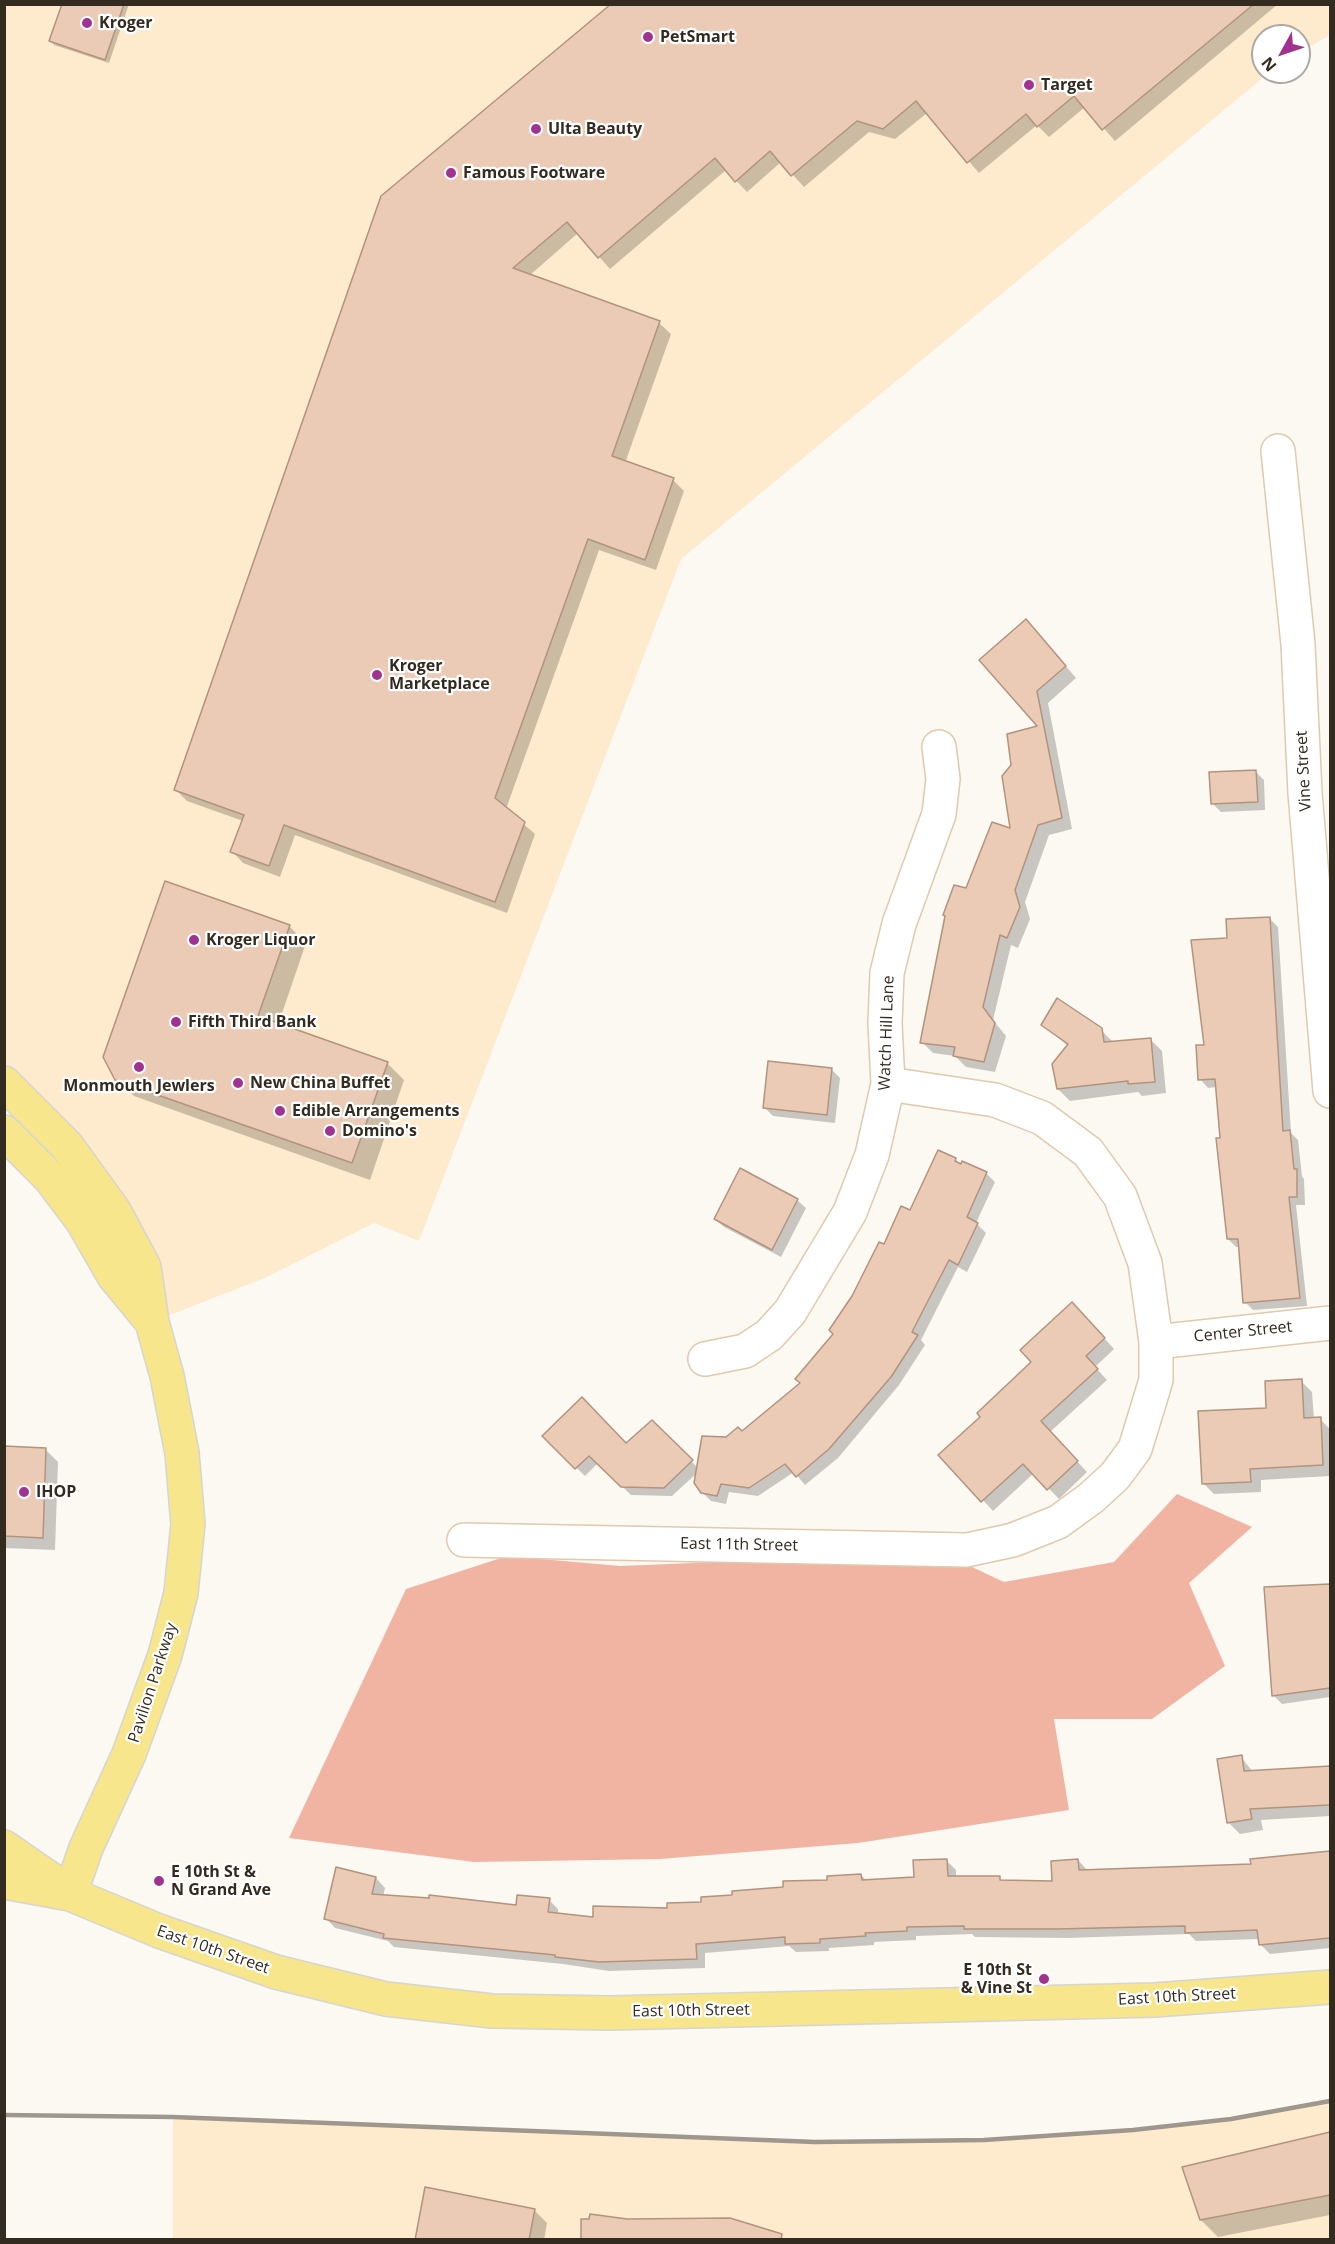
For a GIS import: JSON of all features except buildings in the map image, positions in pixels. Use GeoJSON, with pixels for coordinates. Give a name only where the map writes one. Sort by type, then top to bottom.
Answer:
{"type":"FeatureCollection","features":[{"type":"Feature","properties":{"kind":"main road","name":"Pavilion Parkway"},"geometry":{"type":"LineString","coordinates":[[4,1083],[67,1146],[114,1211],[144,1267],[152,1322],[167,1376],[182,1453],[188,1524],[181,1593],[165,1655],[133,1744],[86,1848],[70,1894]]}},
{"type":"Feature","properties":{"kind":"main road","name":"Pavilion Parkway"},"geometry":{"type":"LineString","coordinates":[[4,1132],[50,1178],[83,1222],[114,1276],[152,1322]]}},
{"type":"Feature","properties":{"kind":"main road","name":"East 10th Street"},"geometry":{"type":"LineString","coordinates":[[4,1847],[70,1894]]}},
{"type":"Feature","properties":{"kind":"main road","name":"East 10th Street"},"geometry":{"type":"LineString","coordinates":[[4,1882],[70,1894],[159,1931],[276,1972],[386,1999],[492,2011],[610,2013],[1155,2000],[1330,1987]]}},
{"type":"Feature","properties":{"kind":"street","name":"Vine Street"},"geometry":{"type":"LineString","coordinates":[[1278,451],[1298,644],[1305,793],[1330,1090]]}},
{"type":"Feature","properties":{"kind":"street","name":"Watch Hill Lane"},"geometry":{"type":"LineString","coordinates":[[705,1359],[745,1351],[769,1335],[790,1312],[850,1212],[872,1155],[888,1084],[885,1023],[887,973],[899,924],[939,814],[943,779],[939,747]]}},
{"type":"Feature","properties":{"kind":"street","name":"East 11th Street"},"geometry":{"type":"LineString","coordinates":[[464,1540],[967,1550],[1013,1540],[1058,1522],[1092,1498],[1115,1476],[1135,1449],[1156,1380],[1156,1342],[1145,1263],[1120,1196],[1088,1152],[1042,1118],[995,1100],[888,1084]]}},
{"type":"Feature","properties":{"kind":"street","name":"Center Street"},"geometry":{"type":"LineString","coordinates":[[1156,1342],[1330,1323]]}},
{"type":"Feature","properties":{"kind":"shaded area"},"geometry":{"type":"Polygon","coordinates":[[[5,5],[1330,5],[1330,35],[1311,46],[1311,24],[1251,24],[1251,84],[1255,84],[681,559],[419,1241],[374,1223],[267,1277],[152,1322],[144,1267],[5,1083],[5,5]]]}},
{"type":"Feature","properties":{"kind":"shaded area"},"geometry":{"type":"Polygon","coordinates":[[[1177,1494],[1252,1527],[1189,1583],[1225,1666],[1152,1719],[1054,1719],[1069,1810],[858,1843],[660,1859],[474,1862],[289,1838],[406,1589],[507,1556],[620,1566],[942,1553],[1004,1582],[1114,1562],[1177,1494]]]}},
{"type":"Feature","properties":{"kind":"shaded area"},"geometry":{"type":"Polygon","coordinates":[[[1330,2101],[1330,2239],[173,2239],[173,2117],[815,2142],[984,2140],[1133,2130],[1231,2119],[1330,2101]]]}},
{"type":"Feature","properties":{"kind":"railway"},"geometry":{"type":"LineString","coordinates":[[4,2115],[173,2117],[815,2142],[984,2140],[1133,2130],[1231,2119],[1330,2101]]}},
{"type":"Feature","properties":{"kind":"place","name":"Kroger"},"geometry":{"type":"Point","coordinates":[87,23]}},
{"type":"Feature","properties":{"kind":"place","name":"PetSmart"},"geometry":{"type":"Point","coordinates":[648,37]}},
{"type":"Feature","properties":{"kind":"place","name":"Target"},"geometry":{"type":"Point","coordinates":[1029,85]}},
{"type":"Feature","properties":{"kind":"place","name":"Ulta Beauty"},"geometry":{"type":"Point","coordinates":[536,129]}},
{"type":"Feature","properties":{"kind":"place","name":"Famous Footware"},"geometry":{"type":"Point","coordinates":[451,173]}},
{"type":"Feature","properties":{"kind":"place","name":"Kroger Marketplace"},"geometry":{"type":"Point","coordinates":[377,675]}},
{"type":"Feature","properties":{"kind":"place","name":"Kroger Liquor"},"geometry":{"type":"Point","coordinates":[194,940]}},
{"type":"Feature","properties":{"kind":"place","name":"Fifth Third Bank"},"geometry":{"type":"Point","coordinates":[176,1022]}},
{"type":"Feature","properties":{"kind":"place","name":"Monmouth Jewlers"},"geometry":{"type":"Point","coordinates":[139,1067]}},
{"type":"Feature","properties":{"kind":"place","name":"New China Buffet"},"geometry":{"type":"Point","coordinates":[238,1083]}},
{"type":"Feature","properties":{"kind":"place","name":"Edible Arrangements"},"geometry":{"type":"Point","coordinates":[280,1111]}},
{"type":"Feature","properties":{"kind":"place","name":"Domino's"},"geometry":{"type":"Point","coordinates":[330,1131]}},
{"type":"Feature","properties":{"kind":"place","name":"IHOP"},"geometry":{"type":"Point","coordinates":[24,1492]}},
{"type":"Feature","properties":{"kind":"place","name":"E 10th St & N Grand Ave"},"geometry":{"type":"Point","coordinates":[159,1881]}},
{"type":"Feature","properties":{"kind":"place","name":"E 10th St & Vine St"},"geometry":{"type":"Point","coordinates":[1044,1979]}}]}
